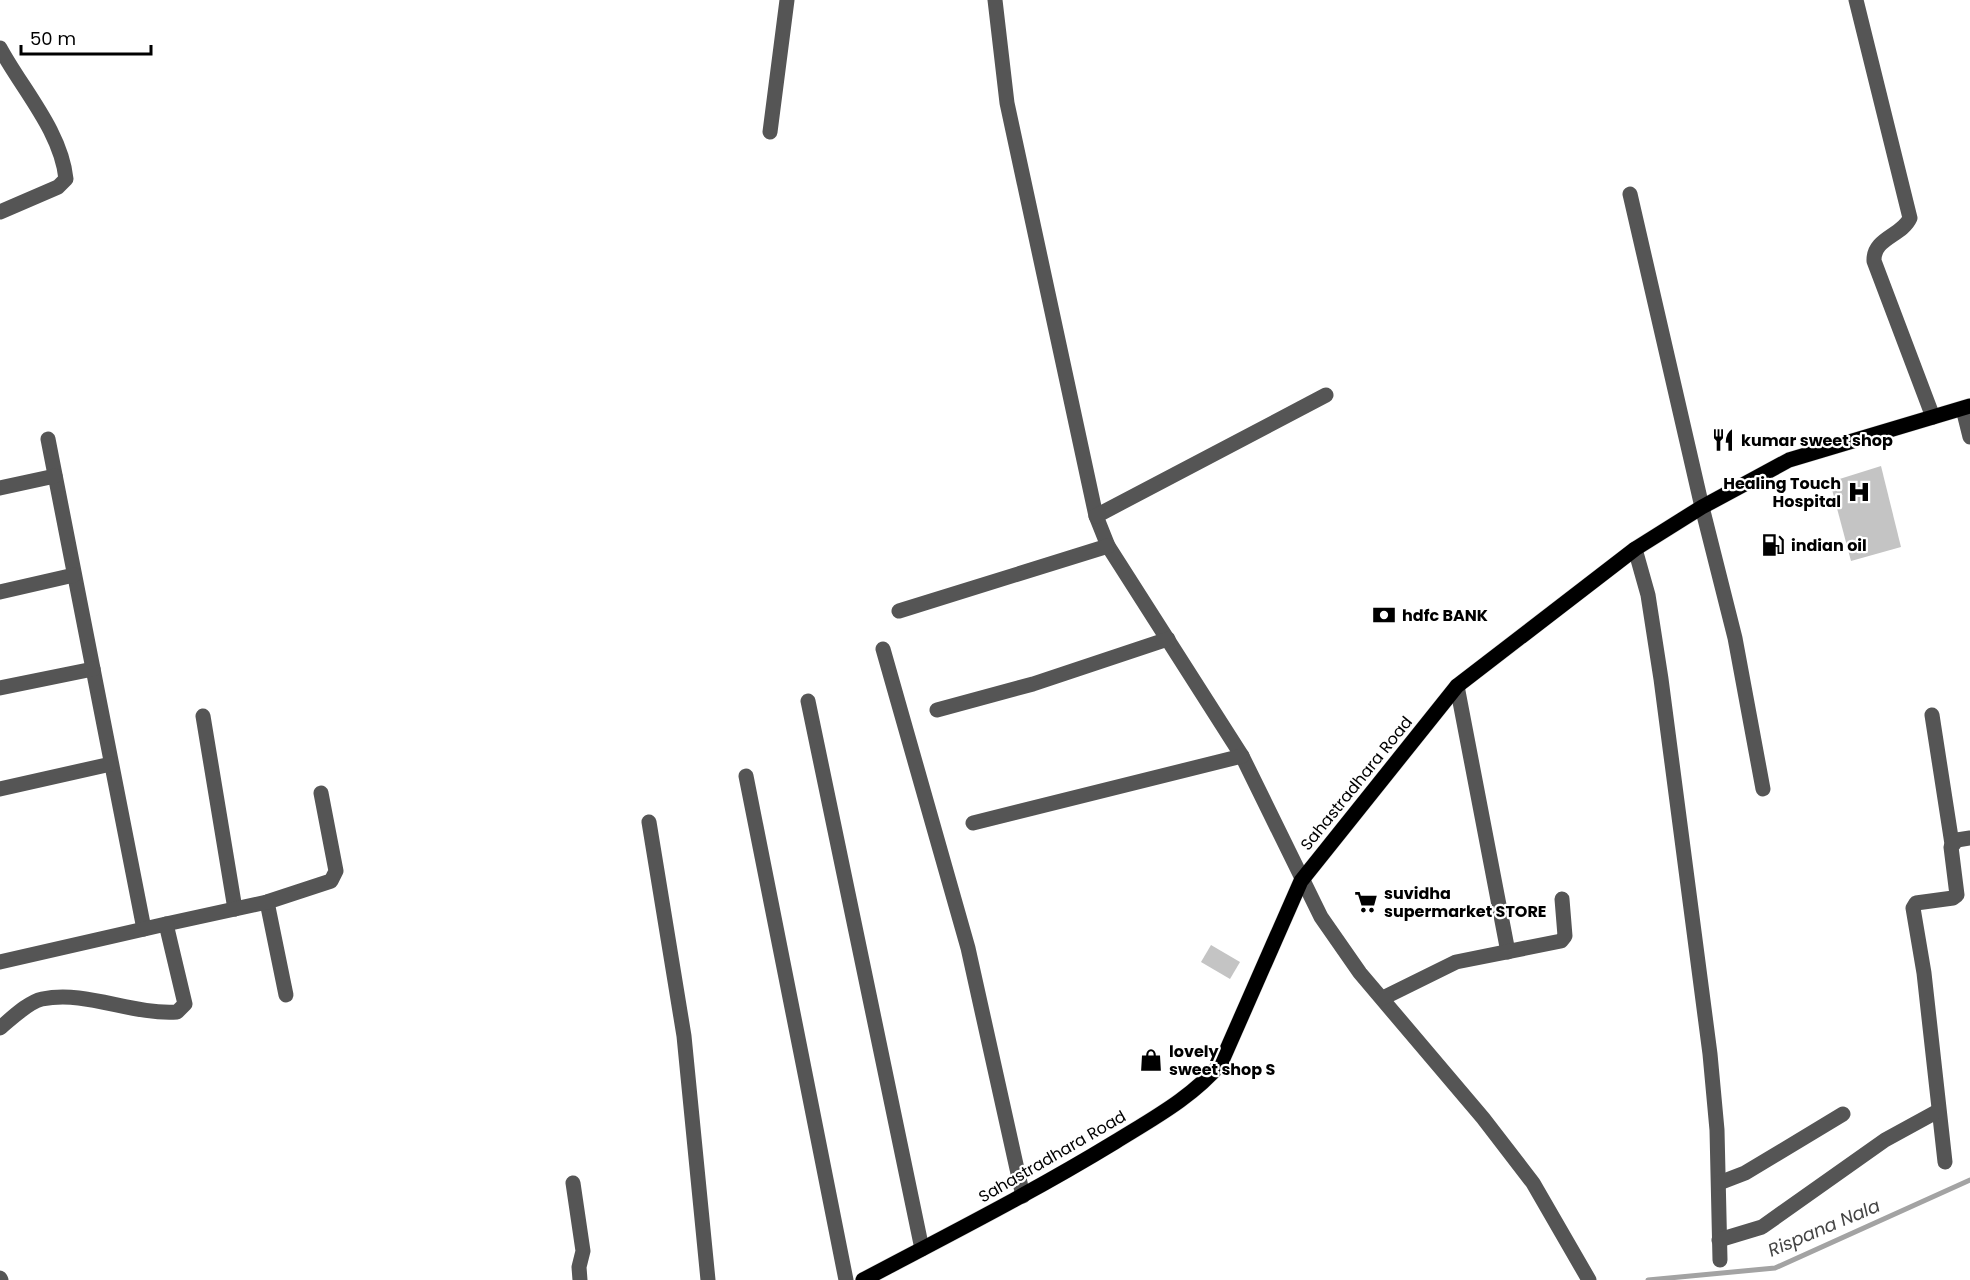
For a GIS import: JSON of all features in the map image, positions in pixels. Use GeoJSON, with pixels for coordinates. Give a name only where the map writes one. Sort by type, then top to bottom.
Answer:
{"type":"FeatureCollection","features":[{"type":"Feature","properties":{"kind":"main road","name":"Sahastradhara Road"},"geometry":{"type":"LineString","coordinates":[[863,1280],[1023,1196],[1148,1122],[1208,1079],[1221,1063],[1301,881],[1457,686],[1635,549],[1702,507],[1790,460],[1966,407]]}},
{"type":"Feature","properties":{"kind":"street"},"geometry":{"type":"LineString","coordinates":[[770,132],[787,0]]}},
{"type":"Feature","properties":{"kind":"street"},"geometry":{"type":"LineString","coordinates":[[995,0],[1007,104],[1096,516],[1108,546],[1242,756],[1301,881],[1321,916],[1360,974],[1484,1118],[1533,1183],[1589,1280]]}},
{"type":"Feature","properties":{"kind":"street"},"geometry":{"type":"LineString","coordinates":[[1856,0],[1910,218],[1905,226],[1877,247],[1874,261],[1933,417]]}},
{"type":"Feature","properties":{"kind":"street"},"geometry":{"type":"LineString","coordinates":[[0,48],[51,132],[64,164],[66,179],[58,187],[0,212]]}},
{"type":"Feature","properties":{"kind":"street"},"geometry":{"type":"LineString","coordinates":[[1630,194],[1702,507],[1736,638],[1763,789]]}},
{"type":"Feature","properties":{"kind":"street"},"geometry":{"type":"LineString","coordinates":[[1096,516],[1326,395]]}},
{"type":"Feature","properties":{"kind":"street"},"geometry":{"type":"LineString","coordinates":[[1966,407],[1970,437]]}},
{"type":"Feature","properties":{"kind":"street"},"geometry":{"type":"LineString","coordinates":[[48,439],[144,929]]}},
{"type":"Feature","properties":{"kind":"street"},"geometry":{"type":"LineString","coordinates":[[0,488],[55,476]]}},
{"type":"Feature","properties":{"kind":"street"},"geometry":{"type":"LineString","coordinates":[[899,611],[1108,546]]}},
{"type":"Feature","properties":{"kind":"street"},"geometry":{"type":"LineString","coordinates":[[1635,549],[1648,595],[1661,679],[1710,1053],[1719,1183],[1720,1260]]}},
{"type":"Feature","properties":{"kind":"street"},"geometry":{"type":"LineString","coordinates":[[0,592],[74,575]]}},
{"type":"Feature","properties":{"kind":"street"},"geometry":{"type":"LineString","coordinates":[[937,710],[1033,684],[1168,639]]}},
{"type":"Feature","properties":{"kind":"street"},"geometry":{"type":"LineString","coordinates":[[884,649],[968,948],[1023,1196]]}},
{"type":"Feature","properties":{"kind":"street"},"geometry":{"type":"LineString","coordinates":[[0,688],[93,669]]}},
{"type":"Feature","properties":{"kind":"street"},"geometry":{"type":"LineString","coordinates":[[1457,686],[1508,952]]}},
{"type":"Feature","properties":{"kind":"street"},"geometry":{"type":"LineString","coordinates":[[808,701],[922,1249]]}},
{"type":"Feature","properties":{"kind":"street"},"geometry":{"type":"LineString","coordinates":[[1932,715],[1952,844],[1950,850],[1957,895],[1953,898],[1916,903],[1913,908],[1924,973],[1945,1162]]}},
{"type":"Feature","properties":{"kind":"street"},"geometry":{"type":"LineString","coordinates":[[203,716],[235,909]]}},
{"type":"Feature","properties":{"kind":"street"},"geometry":{"type":"LineString","coordinates":[[973,823],[1242,756]]}},
{"type":"Feature","properties":{"kind":"street"},"geometry":{"type":"LineString","coordinates":[[0,789],[111,764]]}},
{"type":"Feature","properties":{"kind":"street"},"geometry":{"type":"LineString","coordinates":[[746,776],[846,1280]]}},
{"type":"Feature","properties":{"kind":"street"},"geometry":{"type":"LineString","coordinates":[[0,962],[267,902],[331,881],[336,871],[321,793]]}},
{"type":"Feature","properties":{"kind":"street"},"geometry":{"type":"LineString","coordinates":[[649,822],[684,1036],[708,1280]]}},
{"type":"Feature","properties":{"kind":"street"},"geometry":{"type":"LineString","coordinates":[[1952,844],[1970,838]]}},
{"type":"Feature","properties":{"kind":"street"},"geometry":{"type":"LineString","coordinates":[[1383,998],[1456,962],[1561,941],[1565,936],[1562,899]]}},
{"type":"Feature","properties":{"kind":"street"},"geometry":{"type":"LineString","coordinates":[[267,902],[286,995]]}},
{"type":"Feature","properties":{"kind":"street"},"geometry":{"type":"LineString","coordinates":[[0,1028],[40,999],[83,998],[153,1014],[182,1010],[185,1005],[166,924]]}},
{"type":"Feature","properties":{"kind":"street"},"geometry":{"type":"LineString","coordinates":[[1719,1240],[1762,1227],[1885,1140],[1938,1111]]}},
{"type":"Feature","properties":{"kind":"street"},"geometry":{"type":"LineString","coordinates":[[1719,1183],[1745,1173],[1842,1114]]}},
{"type":"Feature","properties":{"kind":"street"},"geometry":{"type":"LineString","coordinates":[[573,1183],[583,1251],[579,1267],[580,1280]]}},
{"type":"Feature","properties":{"kind":"building"},"geometry":{"type":"Polygon","coordinates":[[[1881,466],[1901,547],[1851,561],[1830,482],[1881,466]]]}},
{"type":"Feature","properties":{"kind":"building"},"geometry":{"type":"Polygon","coordinates":[[[1211,945],[1240,962],[1230,979],[1201,962],[1211,945]]]}},
{"type":"Feature","properties":{"kind":"waterway","name":"Rispana Nala"},"geometry":{"type":"LineString","coordinates":[[1648,1280],[1775,1268],[1970,1180]]}},
{"type":"Feature","properties":{"kind":"place","name":"kumar sweet shop"},"geometry":{"type":"Point","coordinates":[1723,440]}},
{"type":"Feature","properties":{"kind":"place","name":"Healing Touch Hospital"},"geometry":{"type":"Point","coordinates":[1859,492]}},
{"type":"Feature","properties":{"kind":"place","name":"indian oil"},"geometry":{"type":"Point","coordinates":[1773,545]}},
{"type":"Feature","properties":{"kind":"place","name":"hdfc BANK"},"geometry":{"type":"Point","coordinates":[1384,615]}},
{"type":"Feature","properties":{"kind":"place","name":"suvidha supermarket STORE"},"geometry":{"type":"Point","coordinates":[1366,902]}},
{"type":"Feature","properties":{"kind":"place","name":"lovely sweet shop S"},"geometry":{"type":"Point","coordinates":[1151,1060]}}]}
